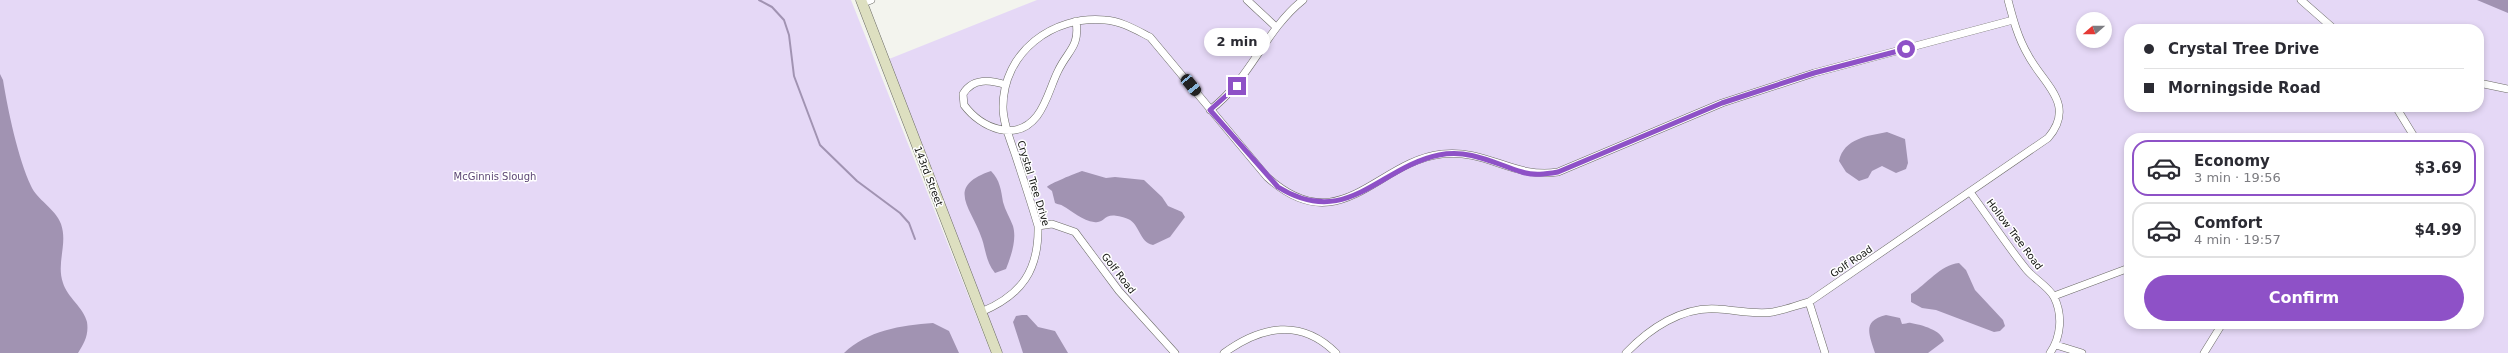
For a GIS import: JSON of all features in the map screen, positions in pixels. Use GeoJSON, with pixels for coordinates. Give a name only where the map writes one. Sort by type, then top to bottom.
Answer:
{"type":"FeatureCollection","features":[{"type":"Feature","properties":{"kind":"main road","name":"143rd Street"},"geometry":{"type":"LineString","coordinates":[[865,1],[997,353]]}},
{"type":"Feature","properties":{"kind":"street"},"geometry":{"type":"LineString","coordinates":[[1248,0],[1276,27]]}},
{"type":"Feature","properties":{"kind":"street"},"geometry":{"type":"LineString","coordinates":[[1210,110],[1237,86],[1276,27],[1303,0]]}},
{"type":"Feature","properties":{"kind":"street"},"geometry":{"type":"LineString","coordinates":[[2008,0],[2013,20]]}},
{"type":"Feature","properties":{"kind":"street"},"geometry":{"type":"LineString","coordinates":[[2301,0],[2328,24]]}},
{"type":"Feature","properties":{"kind":"street","name":"Crystal Tree Drive"},"geometry":{"type":"LineString","coordinates":[[981,312],[1006,299],[1029,276],[1035,262],[1039,241],[1038,226],[1007,131],[1003,107],[1006,85],[1018,57],[1029,45],[1042,34],[1076,21],[1107,20],[1126,25],[1150,37],[1210,110],[1278,187],[1291,195],[1305,200],[1330,202],[1362,193],[1420,159],[1441,154],[1464,153],[1481,156],[1522,172],[1541,175],[1558,172],[1722,103],[1814,73],[2013,20]]}},
{"type":"Feature","properties":{"kind":"street","name":"Golf Road"},"geometry":{"type":"LineString","coordinates":[[1626,353],[1644,334],[1678,316],[1715,309],[1772,312],[1809,302],[2048,138],[2060,118],[2059,104],[2053,91],[2028,56],[2013,20]]}},
{"type":"Feature","properties":{"kind":"street"},"geometry":{"type":"LineString","coordinates":[[1007,131],[1029,123],[1037,116],[1058,71],[1077,41],[1076,21]]}},
{"type":"Feature","properties":{"kind":"street","name":"Crystal Tree Drive"},"geometry":{"type":"LineString","coordinates":[[1006,85],[990,80],[983,80],[966,88],[963,100],[968,110],[991,128],[1007,131]]}},
{"type":"Feature","properties":{"kind":"street"},"geometry":{"type":"LineString","coordinates":[[2484,84],[2508,89]]}},
{"type":"Feature","properties":{"kind":"street"},"geometry":{"type":"LineString","coordinates":[[2399,112],[2412,133]]}},
{"type":"Feature","properties":{"kind":"street","name":"Hollow Tree Road"},"geometry":{"type":"LineString","coordinates":[[1970,192],[2027,270],[2054,296]]}},
{"type":"Feature","properties":{"kind":"street","name":"Golf Road"},"geometry":{"type":"LineString","coordinates":[[1038,226],[1052,224],[1075,232],[1119,291],[1175,353]]}},
{"type":"Feature","properties":{"kind":"street"},"geometry":{"type":"LineString","coordinates":[[2050,353],[2056,345],[2060,328],[2058,310],[2054,296],[2124,270]]}},
{"type":"Feature","properties":{"kind":"street"},"geometry":{"type":"LineString","coordinates":[[1809,302],[1825,353]]}},
{"type":"Feature","properties":{"kind":"street"},"geometry":{"type":"LineString","coordinates":[[1224,353],[1251,336],[1266,330],[1281,329],[1296,330],[1311,336],[1336,353]]}},
{"type":"Feature","properties":{"kind":"street"},"geometry":{"type":"LineString","coordinates":[[2204,353],[2219,329]]}},
{"type":"Feature","properties":{"kind":"street"},"geometry":{"type":"LineString","coordinates":[[2056,345],[2082,353]]}},
{"type":"Feature","properties":{"kind":"green space","name":"McGinnis Slough"},"geometry":{"type":"Polygon","coordinates":[[[0,0],[851,0],[991,353],[0,353],[0,0]]]}},
{"type":"Feature","properties":{"kind":"green space"},"geometry":{"type":"Polygon","coordinates":[[[1037,0],[2508,0],[2508,353],[1001,353],[889,59],[1037,0]]]}},
{"type":"Feature","properties":{"kind":"shaded area"},"geometry":{"type":"Polygon","coordinates":[[[2477,0],[2508,0],[2508,13],[2477,0]]]}},
{"type":"Feature","properties":{"kind":"shaded area"},"geometry":{"type":"Polygon","coordinates":[[[0,74],[3,80],[14,134],[26,175],[37,196],[55,213],[63,231],[61,276],[65,288],[83,312],[87,322],[87,335],[78,353],[0,353],[0,74]]]}},
{"type":"Feature","properties":{"kind":"shaded area"},"geometry":{"type":"Polygon","coordinates":[[[1887,132],[1905,139],[1908,163],[1906,169],[1896,173],[1882,166],[1872,171],[1868,178],[1859,181],[1846,172],[1839,161],[1846,147],[1858,139],[1887,132]]]}},
{"type":"Feature","properties":{"kind":"shaded area"},"geometry":{"type":"Polygon","coordinates":[[[991,171],[1000,185],[1004,205],[1014,231],[1014,242],[1006,269],[995,273],[988,261],[978,228],[965,199],[965,191],[968,184],[977,177],[991,171]]]}},
{"type":"Feature","properties":{"kind":"shaded area"},"geometry":{"type":"Polygon","coordinates":[[[1082,171],[1106,178],[1115,177],[1144,180],[1162,197],[1168,206],[1182,212],[1185,217],[1170,237],[1153,245],[1148,243],[1142,237],[1132,221],[1128,219],[1119,216],[1109,216],[1098,222],[1086,220],[1062,205],[1055,203],[1052,191],[1047,187],[1057,181],[1082,171]]]}},
{"type":"Feature","properties":{"kind":"shaded area"},"geometry":{"type":"Polygon","coordinates":[[[1959,263],[1966,270],[1975,290],[2003,320],[2005,326],[2000,331],[1994,332],[1936,310],[1922,308],[1911,302],[1911,294],[1946,267],[1959,263]]]}},
{"type":"Feature","properties":{"kind":"shaded area"},"geometry":{"type":"Polygon","coordinates":[[[1027,315],[1038,327],[1055,331],[1068,353],[1023,353],[1013,322],[1016,316],[1027,315]]]}},
{"type":"Feature","properties":{"kind":"shaded area"},"geometry":{"type":"Polygon","coordinates":[[[1886,315],[1900,318],[1902,324],[1910,323],[1920,325],[1935,331],[1944,341],[1928,353],[1875,353],[1869,329],[1870,325],[1873,321],[1886,315]]]}},
{"type":"Feature","properties":{"kind":"shaded area"},"geometry":{"type":"Polygon","coordinates":[[[933,323],[949,331],[959,353],[844,353],[863,339],[885,330],[909,325],[933,323]]]}},
{"type":"Feature","properties":{"kind":"waterway"},"geometry":{"type":"LineString","coordinates":[[759,0],[772,7],[784,20],[789,35],[794,76],[820,145],[857,181],[900,213],[909,223],[915,239]]}},
{"type":"Feature","properties":{"kind":"route"},"geometry":{"type":"LineString","coordinates":[[1237,86],[1222,101],[1210,110],[1267,177],[1278,187],[1291,195],[1305,200],[1330,202],[1362,193],[1420,159],[1441,154],[1464,153],[1481,156],[1522,172],[1541,175],[1558,172],[1722,103],[1814,73],[1906,49]]}}]}
